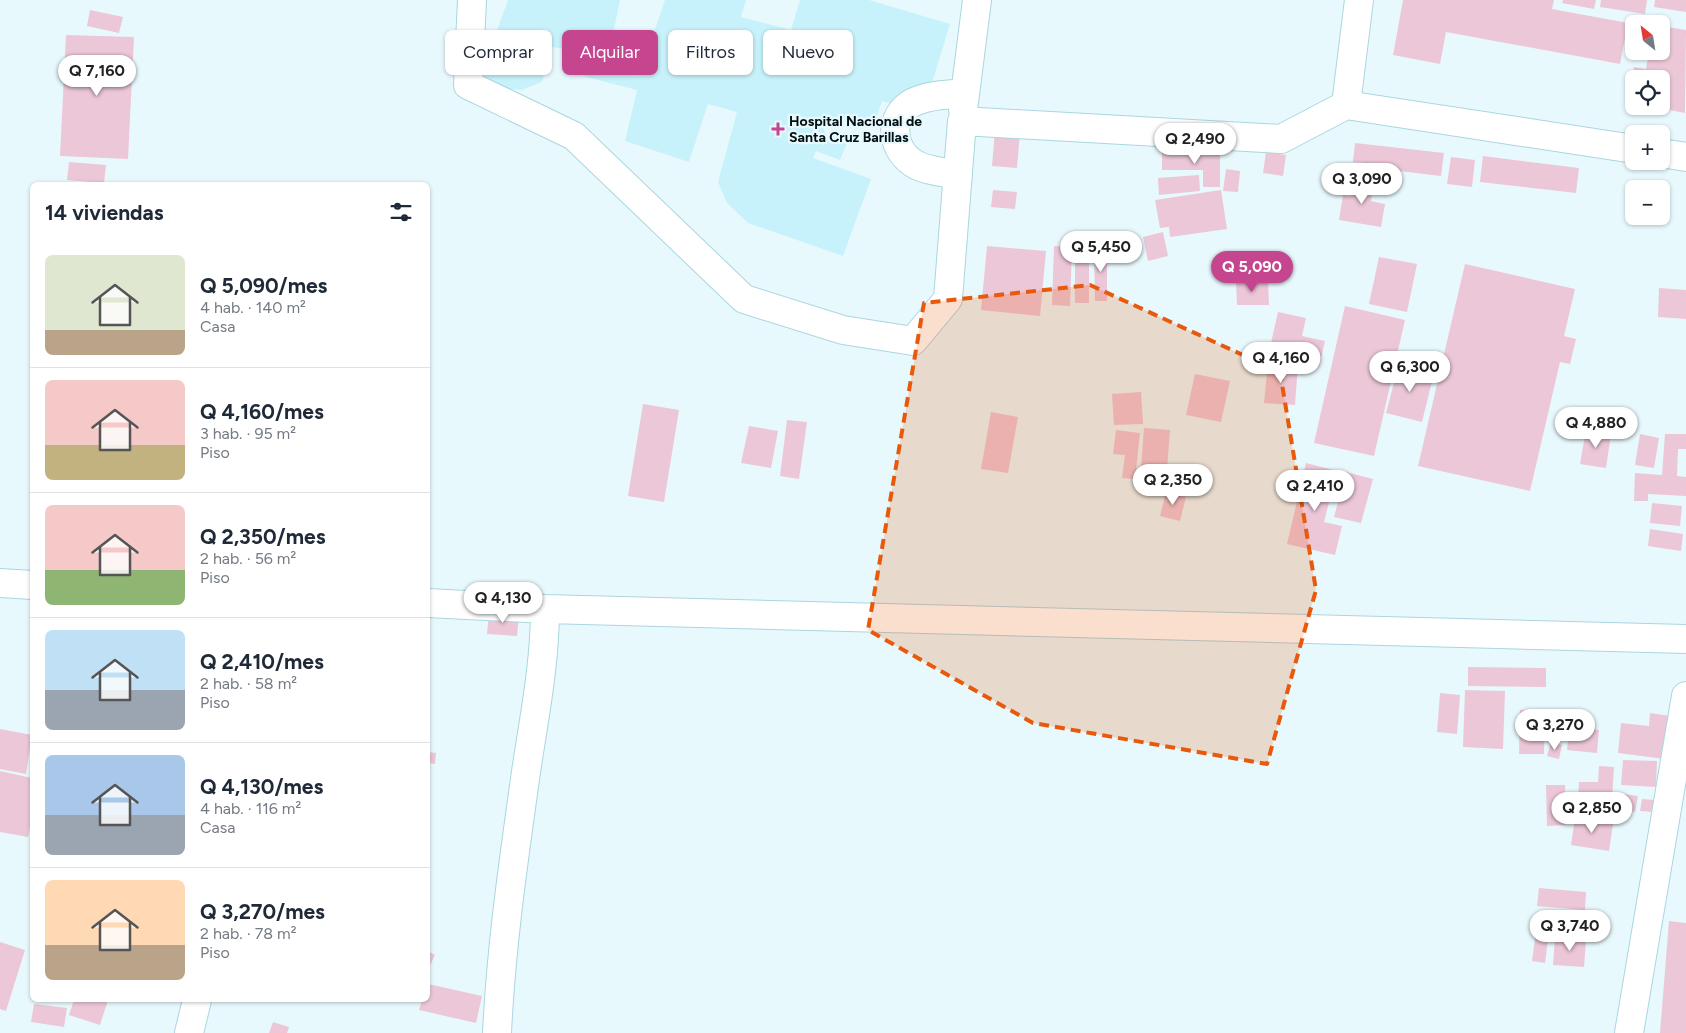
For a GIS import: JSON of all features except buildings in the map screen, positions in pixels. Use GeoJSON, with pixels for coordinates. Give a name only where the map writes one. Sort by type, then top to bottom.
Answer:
{"type":"FeatureCollection","features":[{"type":"Feature","properties":{"kind":"street"},"geometry":{"type":"LineString","coordinates":[[472,0],[468,84],[574,136],[744,299],[843,330],[913,341],[948,299],[962,121],[976,0]]}},
{"type":"Feature","properties":{"kind":"street"},"geometry":{"type":"LineString","coordinates":[[1346,104],[1359,0]]}},
{"type":"Feature","properties":{"kind":"street"},"geometry":{"type":"LineString","coordinates":[[958,175],[913,163],[896,144],[894,132],[898,117],[919,100],[965,93]]}},
{"type":"Feature","properties":{"kind":"street"},"geometry":{"type":"LineString","coordinates":[[962,121],[1281,139],[1346,104],[1625,148]]}},
{"type":"Feature","properties":{"kind":"street"},"geometry":{"type":"LineString","coordinates":[[1670,154],[1686,157]]}},
{"type":"Feature","properties":{"kind":"street"},"geometry":{"type":"LineString","coordinates":[[0,583],[30,585]]}},
{"type":"Feature","properties":{"kind":"street"},"geometry":{"type":"LineString","coordinates":[[430,603],[545,609],[1686,639]]}},
{"type":"Feature","properties":{"kind":"street"},"geometry":{"type":"LineString","coordinates":[[497,1033],[499,994],[523,793],[545,643],[545,609]]}},
{"type":"Feature","properties":{"kind":"street"},"geometry":{"type":"LineString","coordinates":[[1629,1033],[1686,696]]}},
{"type":"Feature","properties":{"kind":"street"},"geometry":{"type":"LineString","coordinates":[[189,1033],[197,1002]]}},
{"type":"Feature","properties":{"kind":"highlighted area"},"geometry":{"type":"Polygon","coordinates":[[[1090,285],[1280,372],[1316,590],[1267,764],[1033,723],[868,630],[924,303],[1090,285]]]}},
{"type":"Feature","properties":{"kind":"shaded area","name":"Hospital Nacional de Santa Cruz Barillas"},"geometry":{"type":"Polygon","coordinates":[[[508,0],[620,0],[614,30],[562,30],[562,49],[552,47],[552,30],[497,30],[508,0]]]}},
{"type":"Feature","properties":{"kind":"shaded area","name":"Hospital Nacional de Santa Cruz Barillas"},"geometry":{"type":"Polygon","coordinates":[[[665,0],[746,0],[741,17],[791,30],[800,0],[869,0],[950,24],[923,113],[882,101],[875,122],[821,122],[826,135],[847,143],[840,160],[816,151],[813,158],[871,179],[843,256],[748,223],[727,203],[718,182],[737,112],[708,104],[689,162],[625,141],[637,90],[583,75],[658,75],[658,30],[655,30],[665,0]]]}},
{"type":"Feature","properties":{"kind":"shaded area","name":"Hospital Nacional de Santa Cruz Barillas"},"geometry":{"type":"Polygon","coordinates":[[[481,75],[544,75],[542,82],[521,90],[500,88],[481,75]]]}},
{"type":"Feature","properties":{"kind":"place","name":"Hospital Nacional de Santa Cruz Barillas"},"geometry":{"type":"Point","coordinates":[778,129]}}]}
